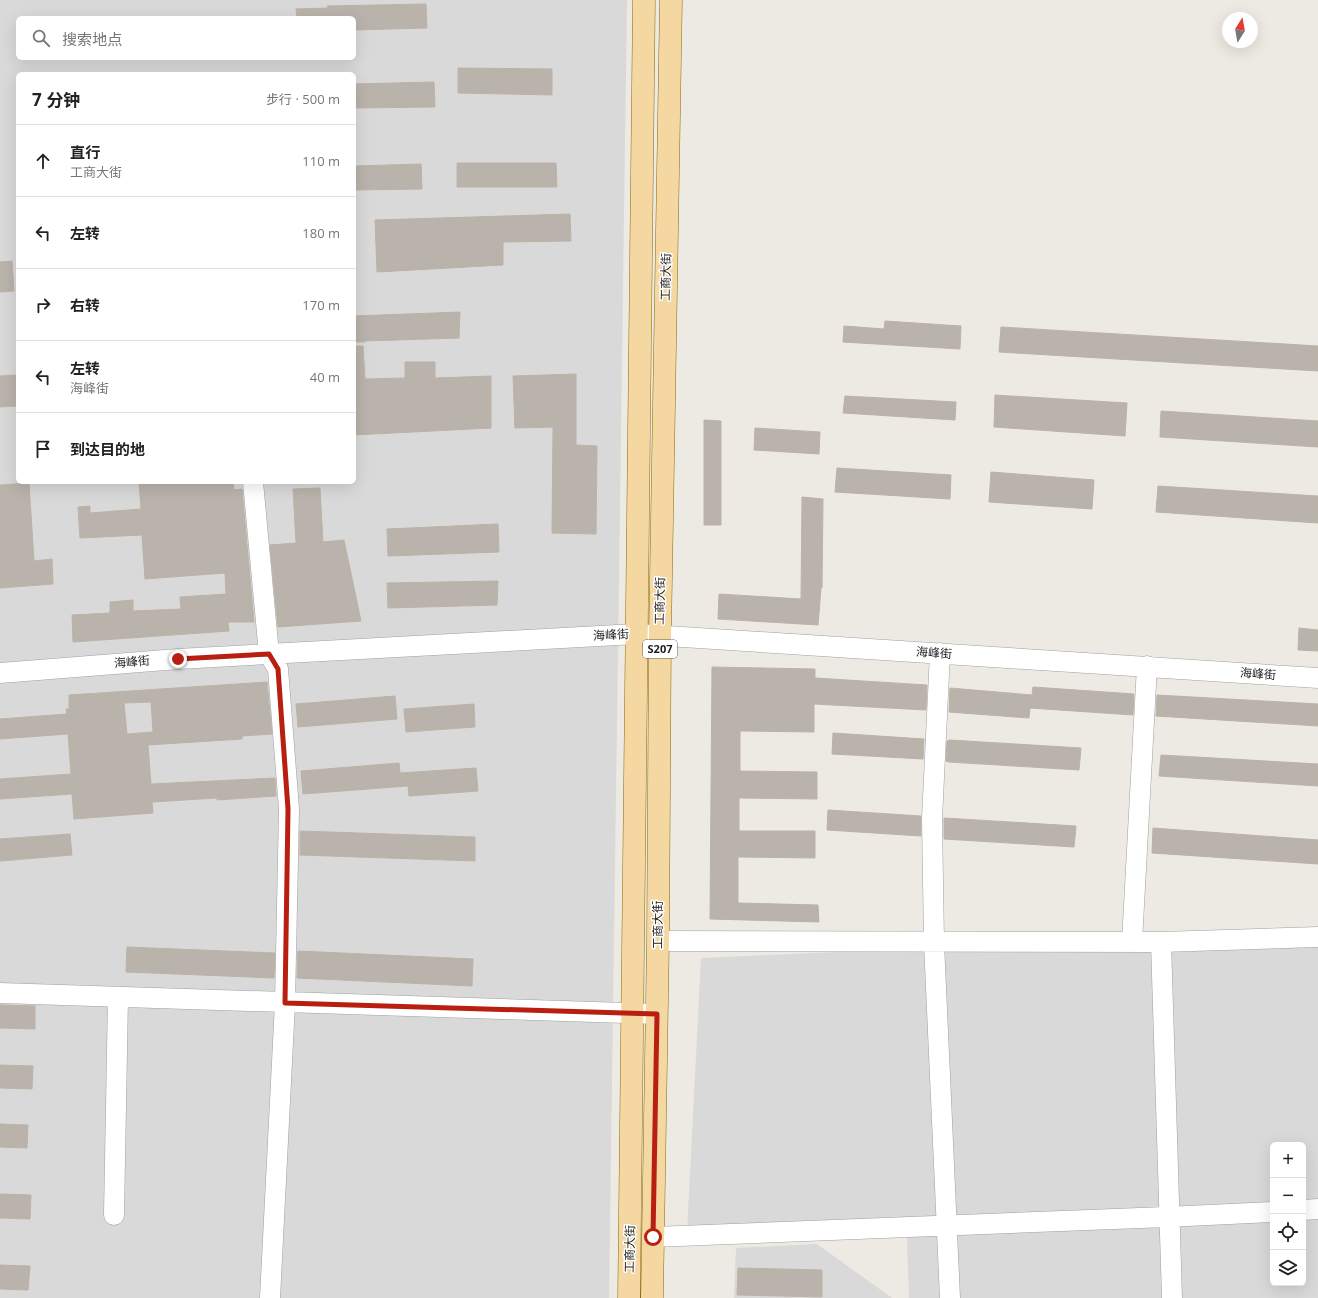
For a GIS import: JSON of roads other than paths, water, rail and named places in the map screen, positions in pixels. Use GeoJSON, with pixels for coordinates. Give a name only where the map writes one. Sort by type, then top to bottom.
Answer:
{"type":"FeatureCollection","features":[{"type":"Feature","properties":{"kind":"main road","name":"工商大街"},"geometry":{"type":"LineString","coordinates":[[629,1298],[644,0]]}},
{"type":"Feature","properties":{"kind":"main road","name":"工商大街"},"geometry":{"type":"LineString","coordinates":[[652,1298],[658,941],[660,635],[671,0]]}},
{"type":"Feature","properties":{"kind":"street"},"geometry":{"type":"LineString","coordinates":[[253,484],[269,654],[278,669],[288,809],[285,1003],[270,1298]]}},
{"type":"Feature","properties":{"kind":"street","name":"海峰街"},"geometry":{"type":"LineString","coordinates":[[0,673],[178,659],[636,634],[1318,678]]}},
{"type":"Feature","properties":{"kind":"street"},"geometry":{"type":"LineString","coordinates":[[940,653],[932,819],[934,943],[950,1298]]}},
{"type":"Feature","properties":{"kind":"street"},"geometry":{"type":"LineString","coordinates":[[1132,942],[1147,666]]}},
{"type":"Feature","properties":{"kind":"street"},"geometry":{"type":"LineString","coordinates":[[658,941],[1161,942],[1318,937]]}},
{"type":"Feature","properties":{"kind":"street"},"geometry":{"type":"LineString","coordinates":[[1161,942],[1172,1298]]}},
{"type":"Feature","properties":{"kind":"street"},"geometry":{"type":"LineString","coordinates":[[0,993],[657,1014]]}},
{"type":"Feature","properties":{"kind":"street"},"geometry":{"type":"LineString","coordinates":[[114,1215],[118,997]]}},
{"type":"Feature","properties":{"kind":"street"},"geometry":{"type":"LineString","coordinates":[[1306,1210],[1318,1209]]}},
{"type":"Feature","properties":{"kind":"street"},"geometry":{"type":"LineString","coordinates":[[653,1237],[1270,1212]]}}]}
